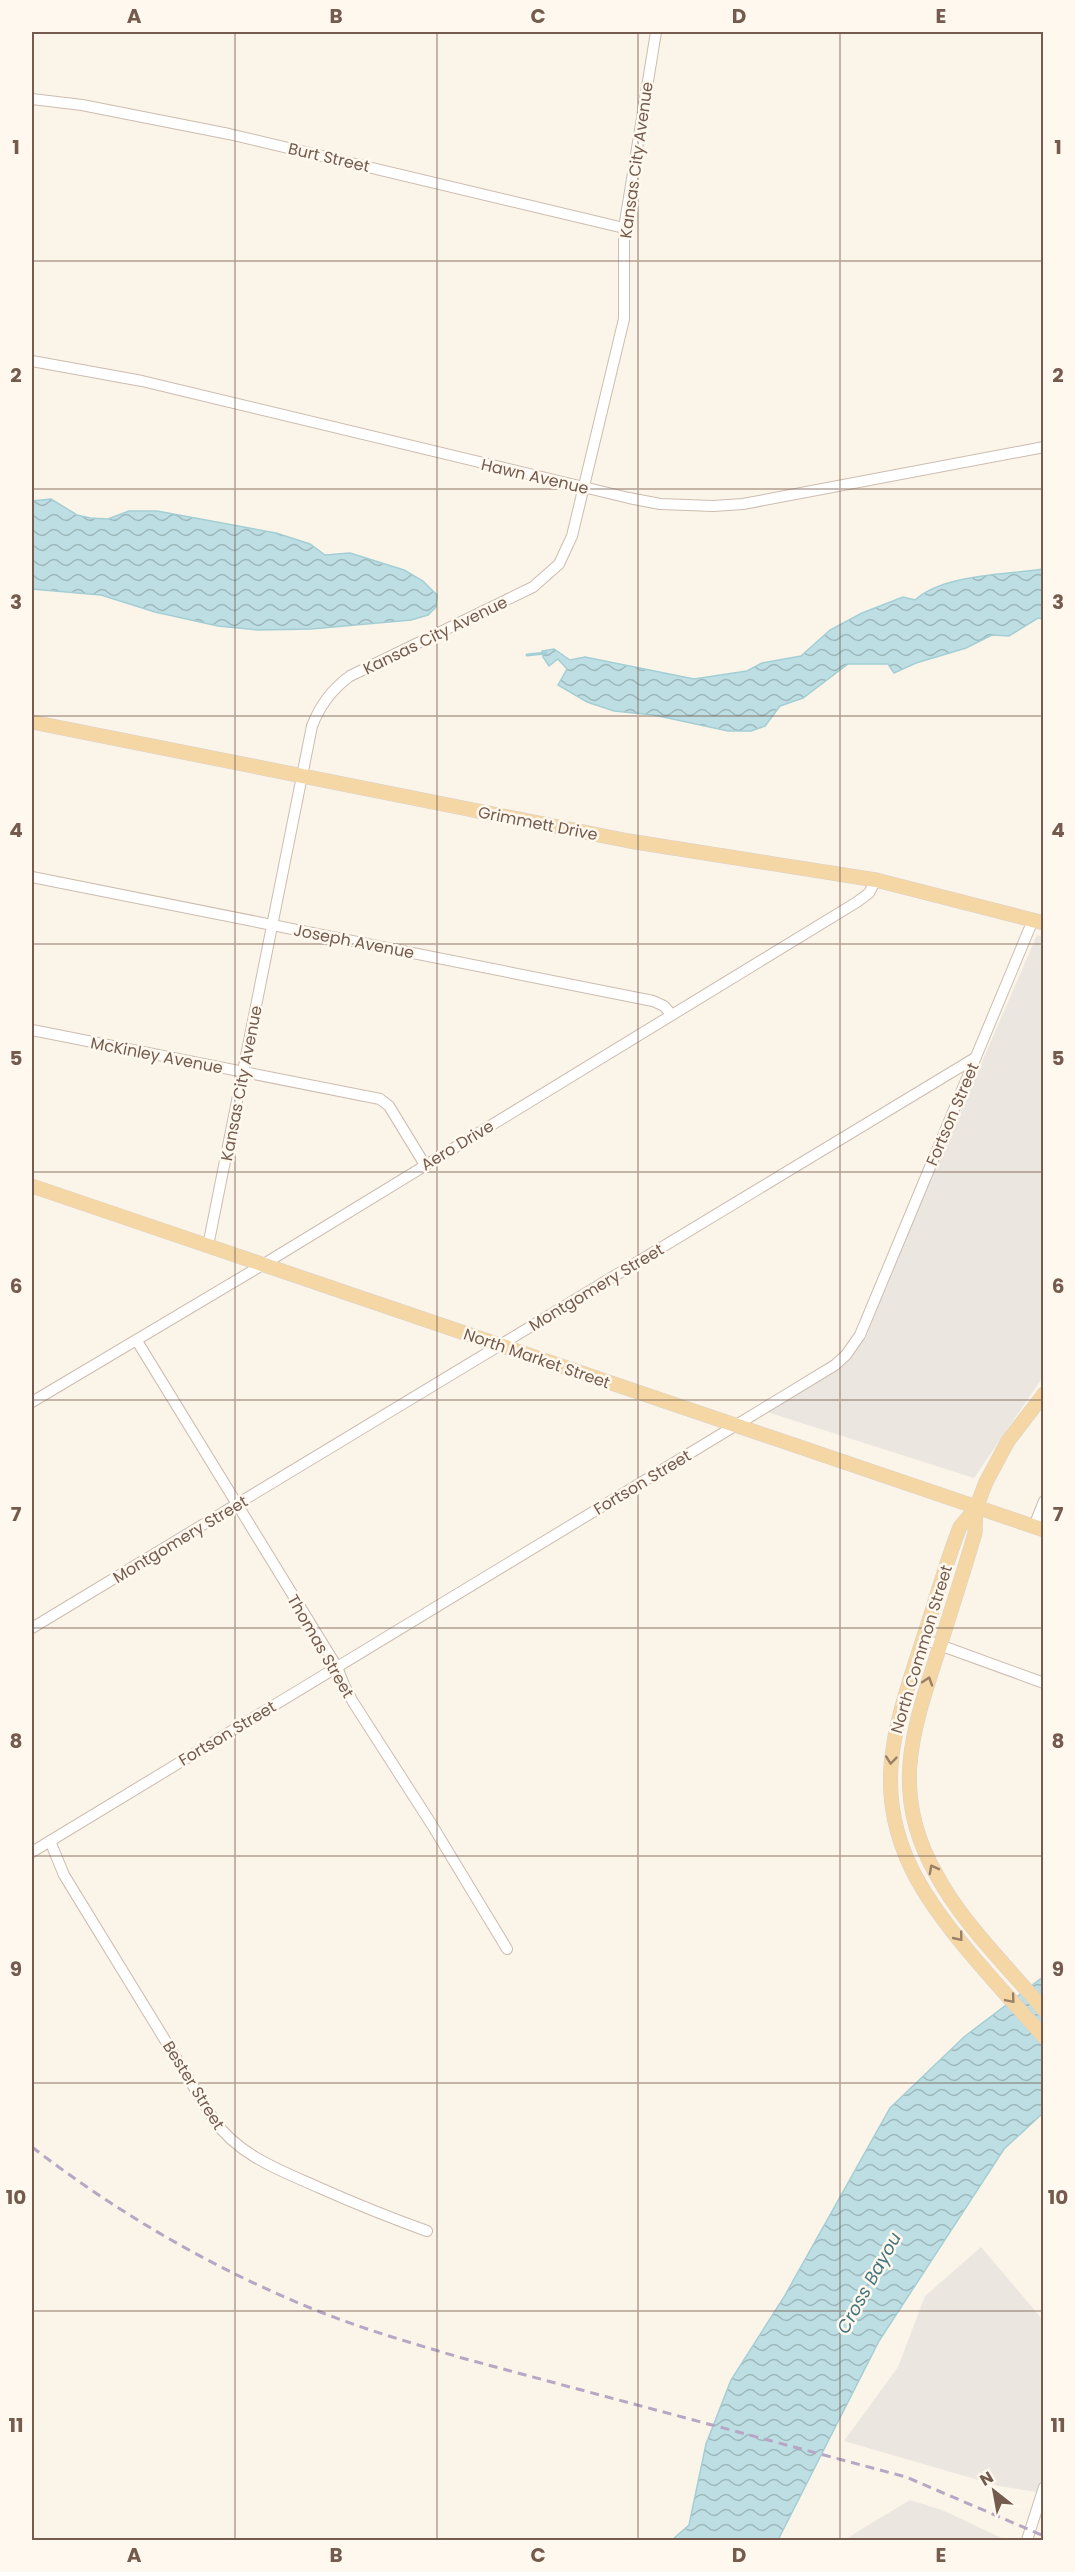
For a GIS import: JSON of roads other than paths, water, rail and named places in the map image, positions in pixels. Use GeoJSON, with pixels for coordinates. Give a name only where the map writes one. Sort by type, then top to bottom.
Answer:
{"type":"FeatureCollection","features":[{"type":"Feature","properties":{"kind":"main road","name":"Grimmett Drive"},"geometry":{"type":"LineString","coordinates":[[32,722],[629,841],[876,880],[1038,921]]}},
{"type":"Feature","properties":{"kind":"main road","name":"North Market Street"},"geometry":{"type":"LineString","coordinates":[[32,1186],[1039,1528]]}},
{"type":"Feature","properties":{"kind":"main road","name":"North Common Street"},"geometry":{"type":"LineString","coordinates":[[1044,1394],[1021,1421],[998,1458],[976,1508],[960,1527],[903,1700],[894,1736],[890,1771],[894,1818],[908,1860],[919,1882],[943,1918],[1044,2037]]}},
{"type":"Feature","properties":{"kind":"main road","name":"North Common Street"},"geometry":{"type":"LineString","coordinates":[[976,1508],[975,1533],[918,1714],[910,1750],[910,1802],[920,1840],[936,1875],[953,1901],[1044,2010]]}},
{"type":"Feature","properties":{"kind":"street","name":"Kansas City Avenue"},"geometry":{"type":"LineString","coordinates":[[208,1246],[316,716],[334,690],[350,676],[533,587],[559,564],[573,536],[624,319],[624,228],[656,32]]}},
{"type":"Feature","properties":{"kind":"street","name":"Burt Street"},"geometry":{"type":"LineString","coordinates":[[32,99],[82,105],[229,134],[624,228]]}},
{"type":"Feature","properties":{"kind":"street","name":"Hawn Avenue"},"geometry":{"type":"LineString","coordinates":[[32,361],[142,381],[660,504],[713,506],[743,504],[1044,447]]}},
{"type":"Feature","properties":{"kind":"street","name":"Joseph Avenue"},"geometry":{"type":"LineString","coordinates":[[32,877],[653,1001],[664,1006],[672,1015]]}},
{"type":"Feature","properties":{"kind":"street","name":"Aero Drive"},"geometry":{"type":"LineString","coordinates":[[32,1402],[137,1341],[857,902],[869,893],[876,880]]}},
{"type":"Feature","properties":{"kind":"street","name":"Fortson Street"},"geometry":{"type":"LineString","coordinates":[[32,1852],[835,1365],[855,1344],[975,1058],[1038,921]]}},
{"type":"Feature","properties":{"kind":"street","name":"McKinley Avenue"},"geometry":{"type":"LineString","coordinates":[[32,1030],[380,1099],[389,1106],[425,1165]]}},
{"type":"Feature","properties":{"kind":"street","name":"Montgomery Street"},"geometry":{"type":"LineString","coordinates":[[32,1628],[975,1058]]}},
{"type":"Feature","properties":{"kind":"street","name":"Thomas Street"},"geometry":{"type":"LineString","coordinates":[[137,1341],[337,1667],[354,1702],[403,1777],[507,1949]]}},
{"type":"Feature","properties":{"kind":"street"},"geometry":{"type":"LineString","coordinates":[[1039,1528],[1044,1501]]}},
{"type":"Feature","properties":{"kind":"street"},"geometry":{"type":"LineString","coordinates":[[923,1639],[1044,1683]]}},
{"type":"Feature","properties":{"kind":"street","name":"Bester Street"},"geometry":{"type":"LineString","coordinates":[[50,1841],[64,1875],[214,2120],[228,2138],[279,2170],[427,2231]]}},
{"type":"Feature","properties":{"kind":"street"},"geometry":{"type":"LineString","coordinates":[[1027,2541],[1044,2487]]}},
{"type":"Feature","properties":{"kind":"water"},"geometry":{"type":"Polygon","coordinates":[[[51,499],[77,515],[90,518],[108,519],[129,511],[157,511],[276,533],[310,544],[325,555],[350,553],[404,570],[423,581],[437,595],[436,607],[428,615],[411,620],[311,629],[259,630],[218,626],[155,612],[101,595],[32,589],[32,501],[51,499]]]}},
{"type":"Feature","properties":{"kind":"water"},"geometry":{"type":"Polygon","coordinates":[[[1043,569],[1043,619],[1038,618],[1009,636],[992,635],[966,648],[916,663],[894,673],[888,664],[848,664],[803,698],[780,706],[765,726],[751,731],[728,731],[654,715],[614,711],[587,702],[558,685],[567,669],[558,659],[549,666],[543,657],[542,651],[554,649],[570,660],[585,657],[694,679],[747,671],[762,663],[801,656],[830,630],[862,613],[903,597],[915,600],[927,591],[958,580],[1043,569]]]}},
{"type":"Feature","properties":{"kind":"water","name":"Cross Bayou"},"geometry":{"type":"Polygon","coordinates":[[[1043,1977],[1043,2113],[1004,2149],[879,2341],[778,2540],[672,2540],[689,2525],[706,2444],[731,2380],[784,2297],[890,2108],[964,2037],[1043,1977]]]}},
{"type":"Feature","properties":{"kind":"waterway"},"geometry":{"type":"LineString","coordinates":[[527,655],[546,653]]}},
{"type":"Feature","properties":{"kind":"railway"},"geometry":{"type":"LineString","coordinates":[[32,2147],[135,2219],[208,2260],[323,2313],[462,2358],[906,2477],[1044,2536]]}}]}
